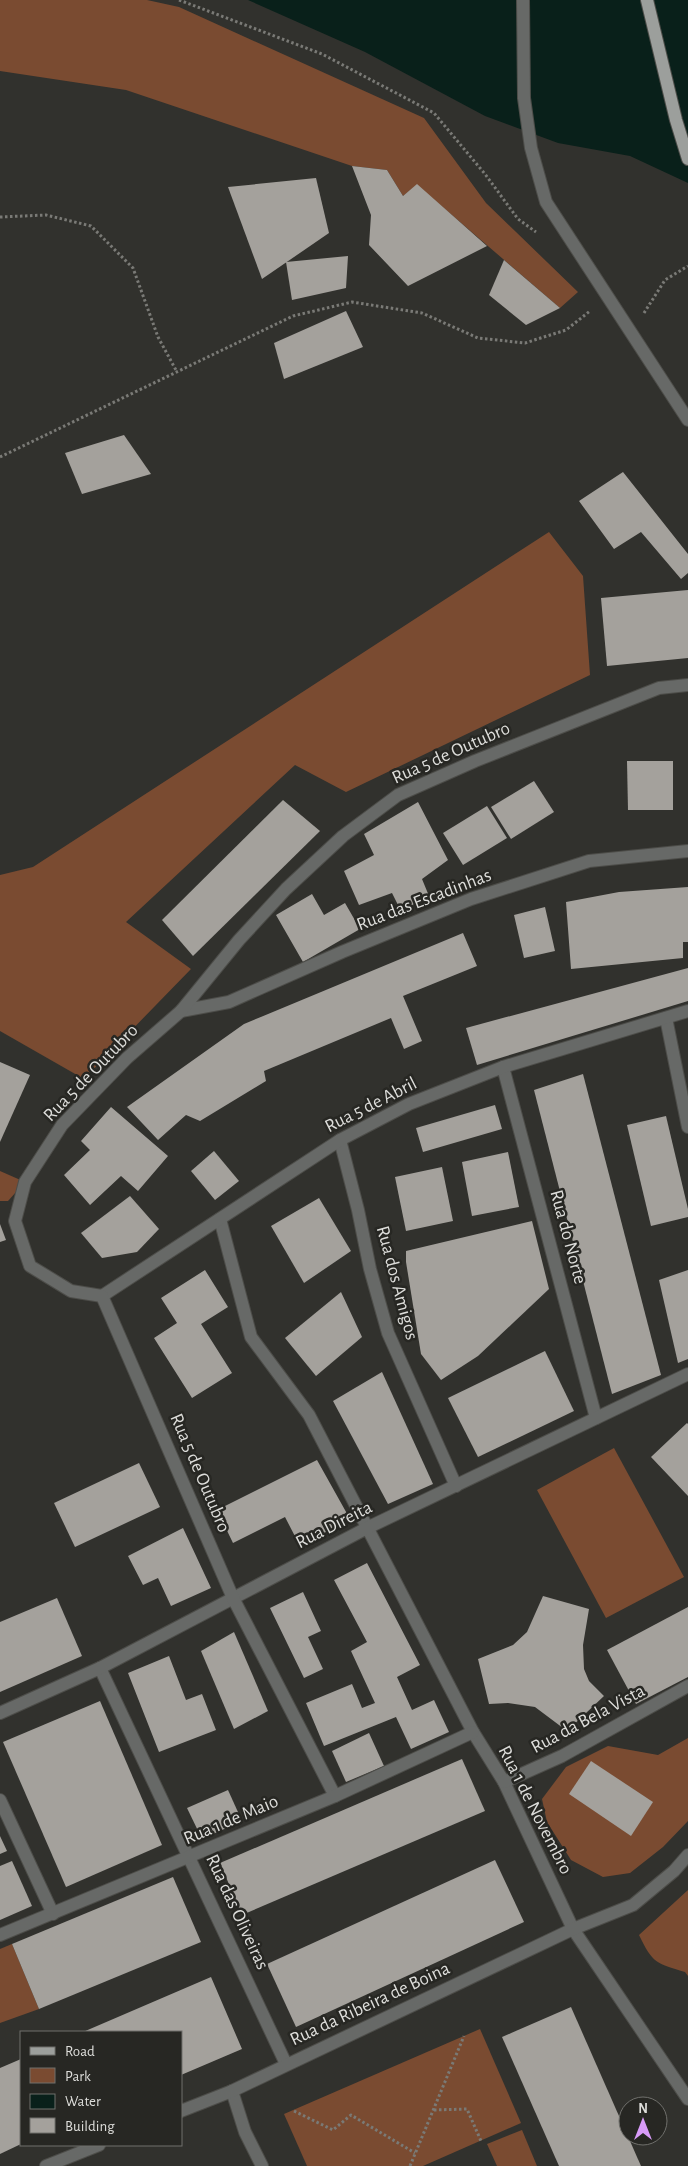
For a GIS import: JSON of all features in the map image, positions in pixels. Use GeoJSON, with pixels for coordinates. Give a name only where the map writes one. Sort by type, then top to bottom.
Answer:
{"type":"FeatureCollection","features":[{"type":"Feature","properties":{"kind":"main road"},"geometry":{"type":"LineString","coordinates":[[647,0],[676,120],[688,159]]}},
{"type":"Feature","properties":{"kind":"street"},"geometry":{"type":"LineString","coordinates":[[523,0],[524,98],[531,148],[546,202],[688,420]]}},
{"type":"Feature","properties":{"kind":"street","name":"Rua 5 de Outubro"},"geometry":{"type":"LineString","coordinates":[[336,1796],[233,1598],[102,1296],[71,1291],[30,1266],[15,1221],[26,1182],[62,1126],[128,1058],[181,1011],[239,940],[286,889],[343,836],[398,795],[475,761],[659,688],[688,685]]}},
{"type":"Feature","properties":{"kind":"street","name":"Rua das Escadinhas"},"geometry":{"type":"LineString","coordinates":[[181,1011],[229,1002],[342,952],[472,899],[590,861],[688,851]]}},
{"type":"Feature","properties":{"kind":"street","name":"Rua 5 de Abril"},"geometry":{"type":"LineString","coordinates":[[102,1296],[340,1140],[410,1104],[503,1067],[688,1011]]}},
{"type":"Feature","properties":{"kind":"street"},"geometry":{"type":"LineString","coordinates":[[666,1018],[688,1128]]}},
{"type":"Feature","properties":{"kind":"street","name":"Rua do Norte"},"geometry":{"type":"LineString","coordinates":[[503,1067],[596,1418]]}},
{"type":"Feature","properties":{"kind":"street","name":"Rua dos Amigos"},"geometry":{"type":"LineString","coordinates":[[340,1140],[358,1210],[370,1269],[388,1333],[456,1486]]}},
{"type":"Feature","properties":{"kind":"street","name":"Rua 1 de Novembro"},"geometry":{"type":"LineString","coordinates":[[220,1219],[252,1337],[309,1416],[473,1732],[504,1782],[573,1929],[688,2099]]}},
{"type":"Feature","properties":{"kind":"street","name":"Rua Direita"},"geometry":{"type":"LineString","coordinates":[[0,1714],[100,1668],[367,1528],[688,1374]]}},
{"type":"Feature","properties":{"kind":"street","name":"Rua das Oliveiras"},"geometry":{"type":"LineString","coordinates":[[100,1668],[286,2064]]}},
{"type":"Feature","properties":{"kind":"street","name":"Rua da Bela Vista"},"geometry":{"type":"LineString","coordinates":[[504,1782],[562,1756],[688,1686]]}},
{"type":"Feature","properties":{"kind":"street","name":"Rua 1 de Maio"},"geometry":{"type":"LineString","coordinates":[[0,1935],[336,1796],[473,1732]]}},
{"type":"Feature","properties":{"kind":"street"},"geometry":{"type":"LineString","coordinates":[[0,1800],[53,1914]]}},
{"type":"Feature","properties":{"kind":"street","name":"Rua da Ribeira de Boina"},"geometry":{"type":"LineString","coordinates":[[182,2112],[232,2091],[573,1929],[632,1904],[674,1871],[688,1855]]}},
{"type":"Feature","properties":{"kind":"street"},"geometry":{"type":"LineString","coordinates":[[232,2091],[246,2132],[262,2166]]}},
{"type":"Feature","properties":{"kind":"street"},"geometry":{"type":"LineString","coordinates":[[46,2166],[96,2146]]}},
{"type":"Feature","properties":{"kind":"path"},"geometry":{"type":"LineString","coordinates":[[179,0],[322,54],[434,113],[485,174],[518,219],[540,235]]}},
{"type":"Feature","properties":{"kind":"path"},"geometry":{"type":"LineString","coordinates":[[0,217],[46,215],[91,226],[133,268],[158,337],[177,372]]}},
{"type":"Feature","properties":{"kind":"path"},"geometry":{"type":"LineString","coordinates":[[631,332],[665,280],[688,266]]}},
{"type":"Feature","properties":{"kind":"path"},"geometry":{"type":"LineString","coordinates":[[0,457],[293,316],[352,302],[422,313],[478,338],[525,343],[566,330],[608,297]]}},
{"type":"Feature","properties":{"kind":"path"},"geometry":{"type":"LineString","coordinates":[[410,2166],[464,2036]]}},
{"type":"Feature","properties":{"kind":"path"},"geometry":{"type":"LineString","coordinates":[[434,2110],[467,2109],[481,2141]]}},
{"type":"Feature","properties":{"kind":"path"},"geometry":{"type":"LineString","coordinates":[[294,2111],[333,2130],[351,2115],[415,2153]]}},
{"type":"Feature","properties":{"kind":"green space"},"geometry":{"type":"Polygon","coordinates":[[[0,0],[147,0],[179,7],[424,118],[486,203],[578,292],[560,308],[417,185],[403,196],[387,170],[352,166],[126,90],[0,71],[0,0]]]}},
{"type":"Feature","properties":{"kind":"green space"},"geometry":{"type":"Polygon","coordinates":[[[549,532],[583,576],[590,675],[346,792],[295,765],[126,922],[191,969],[84,1079],[0,1031],[0,875],[33,867],[549,532]]]}},
{"type":"Feature","properties":{"kind":"green space"},"geometry":{"type":"Polygon","coordinates":[[[0,1171],[25,1182],[8,1201],[0,1201],[0,1171]]]}},
{"type":"Feature","properties":{"kind":"green space"},"geometry":{"type":"Polygon","coordinates":[[[614,1448],[684,1577],[606,1618],[537,1490],[614,1448]]]}},
{"type":"Feature","properties":{"kind":"green space"},"geometry":{"type":"Polygon","coordinates":[[[688,1738],[688,1821],[663,1847],[630,1873],[603,1877],[571,1860],[547,1822],[542,1799],[566,1767],[608,1746],[658,1755],[688,1738]]]}},
{"type":"Feature","properties":{"kind":"green space"},"geometry":{"type":"Polygon","coordinates":[[[688,1890],[688,1976],[685,1972],[656,1961],[648,1952],[639,1935],[688,1890]]]}},
{"type":"Feature","properties":{"kind":"green space"},"geometry":{"type":"Polygon","coordinates":[[[12,1944],[39,2009],[0,2023],[0,1949],[12,1944]]]}},
{"type":"Feature","properties":{"kind":"green space"},"geometry":{"type":"Polygon","coordinates":[[[480,2029],[521,2123],[423,2166],[307,2166],[284,2114],[480,2029]]]}},
{"type":"Feature","properties":{"kind":"green space"},"geometry":{"type":"Polygon","coordinates":[[[522,2130],[537,2166],[497,2166],[487,2144],[522,2130]]]}},
{"type":"Feature","properties":{"kind":"water"},"geometry":{"type":"Polygon","coordinates":[[[248,0],[688,0],[688,183],[630,156],[558,143],[485,116],[365,52],[248,0]]]}},
{"type":"Feature","properties":{"kind":"building"},"geometry":{"type":"Polygon","coordinates":[[[352,166],[387,170],[403,196],[417,184],[487,246],[408,286],[369,245],[371,215],[352,166]]]}},
{"type":"Feature","properties":{"kind":"building"},"geometry":{"type":"Polygon","coordinates":[[[316,178],[329,233],[262,279],[228,187],[316,178]]]}},
{"type":"Feature","properties":{"kind":"building"},"geometry":{"type":"Polygon","coordinates":[[[348,256],[346,288],[292,300],[286,262],[348,256]]]}},
{"type":"Feature","properties":{"kind":"building"},"geometry":{"type":"Polygon","coordinates":[[[504,260],[560,308],[526,325],[489,295],[504,260]]]}},
{"type":"Feature","properties":{"kind":"building"},"geometry":{"type":"Polygon","coordinates":[[[346,311],[363,347],[284,379],[274,343],[346,311]]]}},
{"type":"Feature","properties":{"kind":"building"},"geometry":{"type":"Polygon","coordinates":[[[124,435],[151,474],[82,494],[65,453],[124,435]]]}},
{"type":"Feature","properties":{"kind":"building"},"geometry":{"type":"Polygon","coordinates":[[[623,472],[688,554],[688,573],[681,579],[641,532],[614,549],[579,501],[623,472]]]}},
{"type":"Feature","properties":{"kind":"building"},"geometry":{"type":"Polygon","coordinates":[[[688,590],[688,658],[607,666],[601,598],[688,590]]]}},
{"type":"Feature","properties":{"kind":"building"},"geometry":{"type":"Polygon","coordinates":[[[627,761],[673,761],[673,810],[628,810],[627,761]]]}},
{"type":"Feature","properties":{"kind":"building"},"geometry":{"type":"Polygon","coordinates":[[[534,781],[554,812],[511,839],[491,807],[534,781]]]}},
{"type":"Feature","properties":{"kind":"building"},"geometry":{"type":"Polygon","coordinates":[[[283,800],[320,831],[193,956],[162,920],[283,800]]]}},
{"type":"Feature","properties":{"kind":"building"},"geometry":{"type":"Polygon","coordinates":[[[418,802],[448,860],[422,879],[429,896],[401,911],[392,893],[359,905],[344,871],[374,855],[364,834],[418,802]]]}},
{"type":"Feature","properties":{"kind":"building"},"geometry":{"type":"Polygon","coordinates":[[[487,806],[507,838],[463,865],[443,833],[487,806]]]}},
{"type":"Feature","properties":{"kind":"building"},"geometry":{"type":"Polygon","coordinates":[[[688,887],[688,942],[683,942],[683,958],[571,969],[566,902],[619,892],[688,887]]]}},
{"type":"Feature","properties":{"kind":"building"},"geometry":{"type":"Polygon","coordinates":[[[312,894],[324,915],[345,903],[360,929],[303,962],[276,915],[312,894]]]}},
{"type":"Feature","properties":{"kind":"building"},"geometry":{"type":"Polygon","coordinates":[[[545,907],[555,951],[524,958],[514,915],[545,907]]]}},
{"type":"Feature","properties":{"kind":"building"},"geometry":{"type":"Polygon","coordinates":[[[463,933],[477,966],[403,996],[422,1041],[404,1049],[391,1018],[264,1071],[266,1081],[200,1121],[186,1115],[158,1140],[127,1107],[244,1024],[463,933]]]}},
{"type":"Feature","properties":{"kind":"building"},"geometry":{"type":"Polygon","coordinates":[[[688,968],[688,1001],[477,1065],[466,1028],[688,968]]]}},
{"type":"Feature","properties":{"kind":"building"},"geometry":{"type":"Polygon","coordinates":[[[0,1062],[30,1075],[0,1142],[0,1062]]]}},
{"type":"Feature","properties":{"kind":"building"},"geometry":{"type":"Polygon","coordinates":[[[583,1074],[661,1375],[612,1394],[534,1090],[583,1074]]]}},
{"type":"Feature","properties":{"kind":"building"},"geometry":{"type":"Polygon","coordinates":[[[495,1105],[502,1129],[423,1152],[416,1128],[495,1105]]]}},
{"type":"Feature","properties":{"kind":"building"},"geometry":{"type":"Polygon","coordinates":[[[111,1107],[168,1156],[138,1191],[121,1176],[90,1205],[64,1175],[90,1150],[81,1141],[111,1107]]]}},
{"type":"Feature","properties":{"kind":"building"},"geometry":{"type":"Polygon","coordinates":[[[666,1116],[688,1209],[688,1217],[651,1226],[627,1125],[666,1116]]]}},
{"type":"Feature","properties":{"kind":"building"},"geometry":{"type":"Polygon","coordinates":[[[214,1151],[239,1181],[215,1200],[191,1171],[214,1151]]]}},
{"type":"Feature","properties":{"kind":"building"},"geometry":{"type":"Polygon","coordinates":[[[508,1152],[519,1207],[472,1216],[462,1162],[508,1152]]]}},
{"type":"Feature","properties":{"kind":"building"},"geometry":{"type":"Polygon","coordinates":[[[442,1167],[453,1221],[406,1231],[395,1177],[442,1167]]]}},
{"type":"Feature","properties":{"kind":"building"},"geometry":{"type":"Polygon","coordinates":[[[130,1196],[159,1229],[137,1252],[102,1258],[81,1233],[130,1196]]]}},
{"type":"Feature","properties":{"kind":"building"},"geometry":{"type":"Polygon","coordinates":[[[319,1198],[351,1251],[304,1283],[271,1226],[319,1198]]]}},
{"type":"Feature","properties":{"kind":"building"},"geometry":{"type":"Polygon","coordinates":[[[532,1221],[549,1289],[478,1356],[441,1380],[421,1354],[406,1262],[406,1251],[532,1221]]]}},
{"type":"Feature","properties":{"kind":"building"},"geometry":{"type":"Polygon","coordinates":[[[0,1224],[6,1240],[0,1242],[0,1224]]]}},
{"type":"Feature","properties":{"kind":"building"},"geometry":{"type":"Polygon","coordinates":[[[205,1270],[228,1307],[201,1324],[232,1373],[192,1398],[154,1338],[177,1323],[161,1298],[205,1270]]]}},
{"type":"Feature","properties":{"kind":"building"},"geometry":{"type":"Polygon","coordinates":[[[688,1270],[688,1359],[678,1363],[659,1280],[688,1270]]]}},
{"type":"Feature","properties":{"kind":"building"},"geometry":{"type":"Polygon","coordinates":[[[341,1292],[362,1337],[316,1376],[285,1338],[341,1292]]]}},
{"type":"Feature","properties":{"kind":"building"},"geometry":{"type":"Polygon","coordinates":[[[545,1351],[574,1411],[478,1457],[448,1398],[545,1351]]]}},
{"type":"Feature","properties":{"kind":"building"},"geometry":{"type":"Polygon","coordinates":[[[382,1372],[433,1484],[388,1504],[333,1401],[382,1372]]]}},
{"type":"Feature","properties":{"kind":"building"},"geometry":{"type":"Polygon","coordinates":[[[688,1424],[688,1496],[651,1457],[688,1424]]]}},
{"type":"Feature","properties":{"kind":"building"},"geometry":{"type":"Polygon","coordinates":[[[317,1460],[350,1519],[300,1546],[285,1517],[233,1543],[217,1510],[317,1460]]]}},
{"type":"Feature","properties":{"kind":"building"},"geometry":{"type":"Polygon","coordinates":[[[139,1463],[160,1507],[75,1547],[54,1503],[139,1463]]]}},
{"type":"Feature","properties":{"kind":"building"},"geometry":{"type":"Polygon","coordinates":[[[183,1528],[211,1588],[171,1606],[158,1578],[143,1585],[128,1556],[183,1528]]]}},
{"type":"Feature","properties":{"kind":"building"},"geometry":{"type":"Polygon","coordinates":[[[367,1563],[420,1665],[397,1677],[412,1710],[434,1700],[449,1732],[411,1749],[396,1717],[324,1746],[306,1703],[352,1684],[362,1708],[375,1703],[351,1651],[367,1642],[334,1580],[367,1563]]]}},
{"type":"Feature","properties":{"kind":"building"},"geometry":{"type":"Polygon","coordinates":[[[303,1592],[321,1631],[308,1637],[323,1669],[304,1678],[270,1608],[303,1592]]]}},
{"type":"Feature","properties":{"kind":"building"},"geometry":{"type":"Polygon","coordinates":[[[543,1596],[589,1609],[583,1645],[584,1669],[589,1681],[604,1696],[567,1731],[535,1707],[508,1703],[489,1704],[478,1659],[513,1645],[527,1632],[543,1596]]]}},
{"type":"Feature","properties":{"kind":"building"},"geometry":{"type":"Polygon","coordinates":[[[57,1598],[82,1656],[0,1692],[0,1622],[57,1598]]]}},
{"type":"Feature","properties":{"kind":"building"},"geometry":{"type":"Polygon","coordinates":[[[688,1607],[688,1677],[636,1704],[607,1650],[688,1607]]]}},
{"type":"Feature","properties":{"kind":"building"},"geometry":{"type":"Polygon","coordinates":[[[234,1632],[268,1711],[234,1729],[201,1651],[234,1632]]]}},
{"type":"Feature","properties":{"kind":"building"},"geometry":{"type":"Polygon","coordinates":[[[169,1656],[186,1700],[202,1694],[216,1730],[159,1752],[128,1673],[169,1656]]]}},
{"type":"Feature","properties":{"kind":"building"},"geometry":{"type":"Polygon","coordinates":[[[100,1701],[162,1845],[66,1887],[3,1742],[100,1701]]]}},
{"type":"Feature","properties":{"kind":"building"},"geometry":{"type":"Polygon","coordinates":[[[369,1733],[384,1766],[346,1782],[332,1751],[369,1733]]]}},
{"type":"Feature","properties":{"kind":"building"},"geometry":{"type":"Polygon","coordinates":[[[462,1759],[485,1811],[242,1915],[220,1863],[462,1759]]]}},
{"type":"Feature","properties":{"kind":"building"},"geometry":{"type":"Polygon","coordinates":[[[591,1761],[653,1802],[631,1836],[569,1794],[591,1761]]]}},
{"type":"Feature","properties":{"kind":"building"},"geometry":{"type":"Polygon","coordinates":[[[228,1790],[242,1821],[202,1839],[187,1808],[228,1790]]]}},
{"type":"Feature","properties":{"kind":"building"},"geometry":{"type":"Polygon","coordinates":[[[0,1836],[7,1851],[0,1854],[0,1836]]]}},
{"type":"Feature","properties":{"kind":"building"},"geometry":{"type":"Polygon","coordinates":[[[495,1860],[524,1922],[296,2027],[267,1964],[495,1860]]]}},
{"type":"Feature","properties":{"kind":"building"},"geometry":{"type":"Polygon","coordinates":[[[12,1861],[32,1906],[0,1920],[0,1866],[12,1861]]]}},
{"type":"Feature","properties":{"kind":"building"},"geometry":{"type":"Polygon","coordinates":[[[173,1877],[201,1942],[39,2009],[12,1944],[173,1877]]]}},
{"type":"Feature","properties":{"kind":"building"},"geometry":{"type":"Polygon","coordinates":[[[211,1977],[242,2049],[182,2075],[182,2031],[85,2031],[211,1977]]]}},
{"type":"Feature","properties":{"kind":"building"},"geometry":{"type":"Polygon","coordinates":[[[571,2007],[618,2114],[618,2146],[632,2146],[641,2166],[559,2166],[502,2037],[571,2007]]]}},
{"type":"Feature","properties":{"kind":"building"},"geometry":{"type":"Polygon","coordinates":[[[20,2059],[20,2144],[0,2154],[0,2068],[20,2059]]]}}]}
